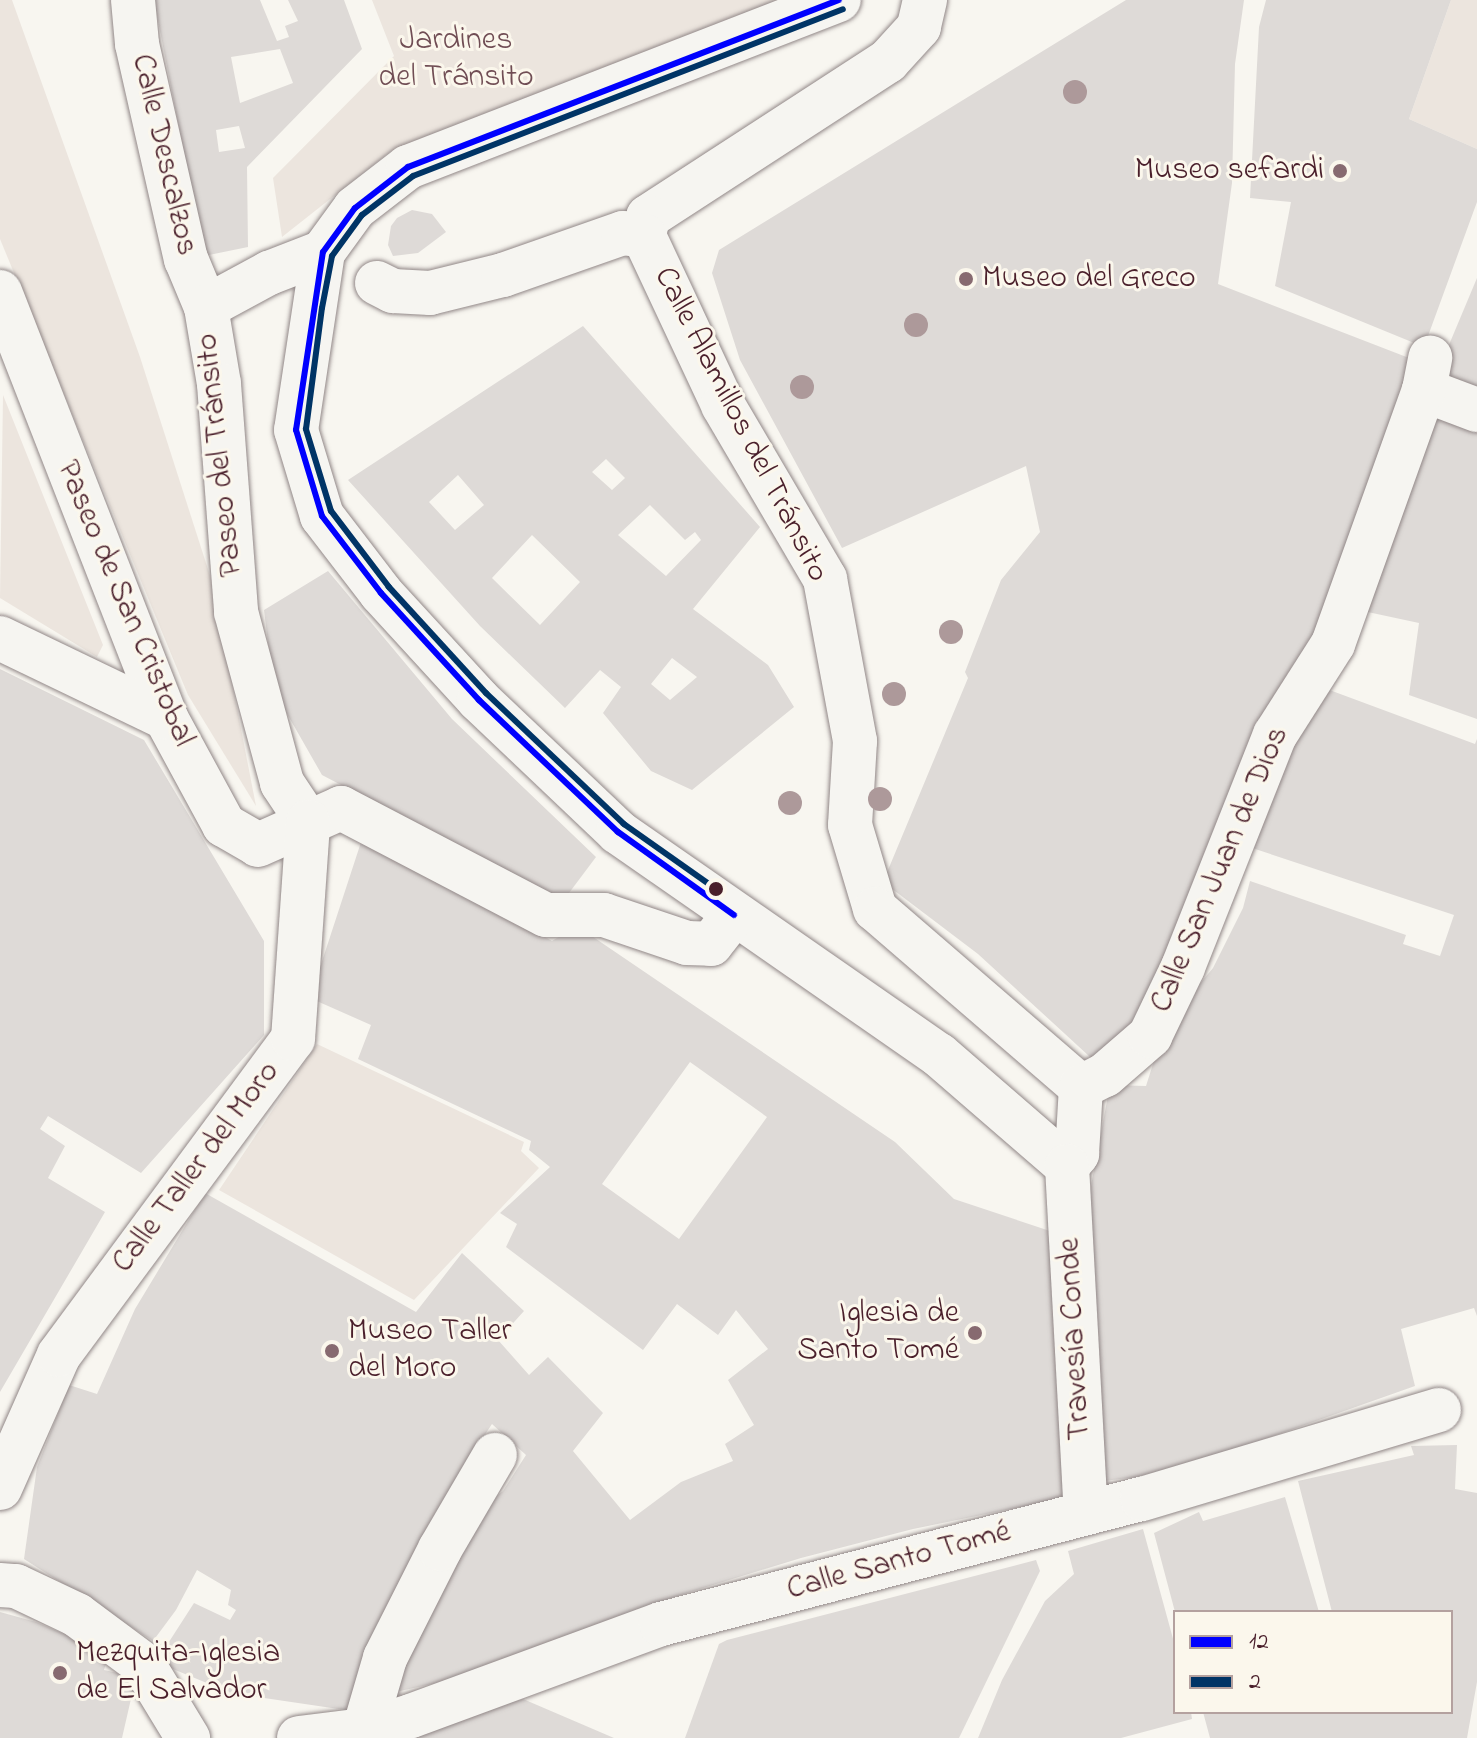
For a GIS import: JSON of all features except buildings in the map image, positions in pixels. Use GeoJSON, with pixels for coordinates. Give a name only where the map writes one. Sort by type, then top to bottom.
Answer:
{"type":"FeatureCollection","features":[{"type":"Feature","properties":{"kind":"street","name":"Calle Descalzos"},"geometry":{"type":"LineString","coordinates":[[133,0],[137,44],[186,259],[206,307]]}},
{"type":"Feature","properties":{"kind":"street"},"geometry":{"type":"LineString","coordinates":[[839,0],[408,167],[355,208],[323,252],[296,430],[322,516],[381,593],[479,700],[618,832],[939,1055],[1067,1166],[1077,1154],[1081,1087]]}},
{"type":"Feature","properties":{"kind":"street","name":"Calle Alamillos del Tránsito"},"geometry":{"type":"LineString","coordinates":[[925,0],[919,27],[888,61],[648,217],[644,236],[723,405],[825,579],[855,741],[850,825],[875,909],[1081,1087]]}},
{"type":"Feature","properties":{"kind":"street"},"geometry":{"type":"LineString","coordinates":[[377,283],[393,291],[430,293],[503,275],[623,233],[644,236]]}},
{"type":"Feature","properties":{"kind":"street","name":"Paseo del Tránsito"},"geometry":{"type":"LineString","coordinates":[[308,822],[282,783],[236,612],[219,384],[206,307],[269,273],[323,252]]}},
{"type":"Feature","properties":{"kind":"street","name":"Paseo de San Cristobal"},"geometry":{"type":"LineString","coordinates":[[0,292],[166,718],[224,825],[258,845],[308,822]]}},
{"type":"Feature","properties":{"kind":"street","name":"Calle San Juan de Dios"},"geometry":{"type":"LineString","coordinates":[[1081,1087],[1105,1075],[1150,1036],[1183,967],[1275,735],[1333,644],[1427,374],[1477,410]]}},
{"type":"Feature","properties":{"kind":"street"},"geometry":{"type":"LineString","coordinates":[[0,638],[166,718]]}},
{"type":"Feature","properties":{"kind":"street"},"geometry":{"type":"LineString","coordinates":[[308,822],[341,808],[546,915],[604,915],[687,943],[711,944],[734,915]]}},
{"type":"Feature","properties":{"kind":"street","name":"Calle Taller del Moro"},"geometry":{"type":"LineString","coordinates":[[1,1482],[59,1355],[293,1039],[308,822]]}},
{"type":"Feature","properties":{"kind":"street","name":"Travesía Conde"},"geometry":{"type":"LineString","coordinates":[[1067,1166],[1086,1512]]}},
{"type":"Feature","properties":{"kind":"street","name":"Calle Santo Tomé"},"geometry":{"type":"LineString","coordinates":[[299,1738],[364,1730],[411,1716],[661,1624],[1142,1499],[1439,1410]]}},
{"type":"Feature","properties":{"kind":"street"},"geometry":{"type":"LineString","coordinates":[[364,1730],[385,1658],[440,1549],[495,1455]]}},
{"type":"Feature","properties":{"kind":"street"},"geometry":{"type":"LineString","coordinates":[[0,1585],[16,1586],[77,1615],[143,1664],[188,1738]]}},
{"type":"Feature","properties":{"kind":"green space"},"geometry":{"type":"Polygon","coordinates":[[[0,0],[12,0],[140,357],[213,585],[256,806],[188,695],[0,239],[0,0]]]}},
{"type":"Feature","properties":{"kind":"green space","name":"Jardines del Tránsito"},"geometry":{"type":"Polygon","coordinates":[[[372,0],[779,0],[391,151],[282,237],[273,178],[394,56],[372,0]]]}},
{"type":"Feature","properties":{"kind":"green space"},"geometry":{"type":"Polygon","coordinates":[[[1451,0],[1477,0],[1477,149],[1409,119],[1451,0]]]}},
{"type":"Feature","properties":{"kind":"green space"},"geometry":{"type":"Polygon","coordinates":[[[3,395],[103,645],[97,657],[0,598],[3,395]]]}},
{"type":"Feature","properties":{"kind":"green space"},"geometry":{"type":"Polygon","coordinates":[[[317,1044],[524,1142],[521,1151],[539,1168],[414,1300],[219,1190],[317,1044]]]}},
{"type":"Feature","properties":{"kind":"transit line","name":"12"},"geometry":{"type":"LineString","coordinates":[[734,915],[618,832],[479,700],[381,593],[322,516],[296,430],[323,252],[355,208],[408,167],[839,0]]}},
{"type":"Feature","properties":{"kind":"transit line","name":"2"},"geometry":{"type":"LineString","coordinates":[[716,889],[624,824],[486,693],[389,587],[331,511],[306,429],[322,308],[332,256],[362,215],[413,176],[843,9]]}},
{"type":"Feature","properties":{"kind":"place","name":"Museo sefardi"},"geometry":{"type":"Point","coordinates":[1340,171]}},
{"type":"Feature","properties":{"kind":"place","name":"Museo del Greco"},"geometry":{"type":"Point","coordinates":[966,279]}},
{"type":"Feature","properties":{"kind":"place","name":"Iglesia de Santo Tomé"},"geometry":{"type":"Point","coordinates":[975,1333]}},
{"type":"Feature","properties":{"kind":"place","name":"Museo Taller del Moro"},"geometry":{"type":"Point","coordinates":[332,1351]}},
{"type":"Feature","properties":{"kind":"place","name":"Mezquita-Iglesia de El Salvador"},"geometry":{"type":"Point","coordinates":[60,1673]}}]}
